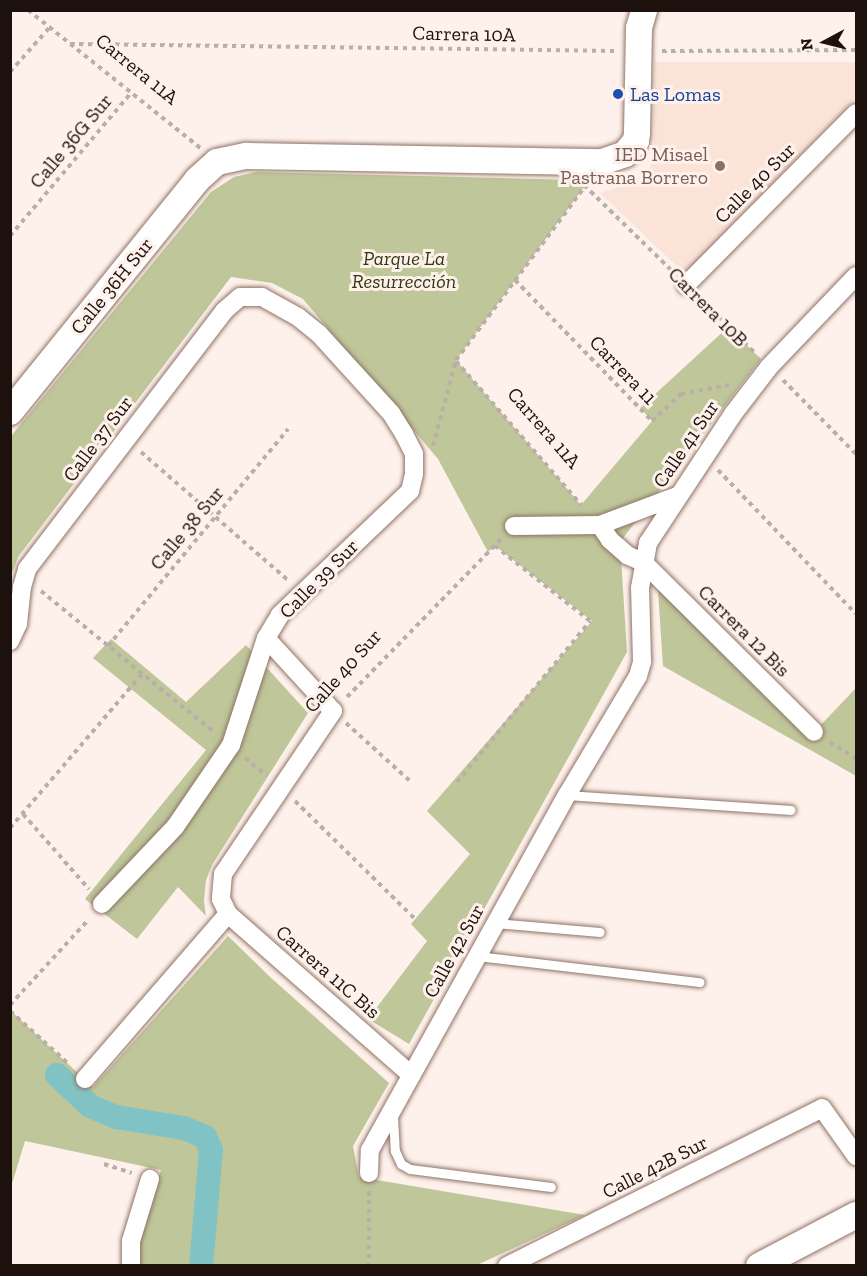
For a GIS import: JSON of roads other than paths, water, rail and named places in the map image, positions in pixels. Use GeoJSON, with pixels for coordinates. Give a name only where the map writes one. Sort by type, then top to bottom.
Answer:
{"type":"FeatureCollection","features":[{"type":"Feature","properties":{"kind":"street","name":"Calle 36H Sur"},"geometry":{"type":"LineString","coordinates":[[10,412],[197,180],[217,162],[246,156],[602,162],[625,154],[636,141],[638,133],[638,25]]}},
{"type":"Feature","properties":{"kind":"street","name":"Calle 40 Sur"},"geometry":{"type":"LineString","coordinates":[[686,285],[856,113]]}},
{"type":"Feature","properties":{"kind":"street","name":"Calle 41 Sur"},"geometry":{"type":"LineString","coordinates":[[638,676],[642,662],[640,588],[648,543],[677,496],[764,373],[856,276]]}},
{"type":"Feature","properties":{"kind":"street","name":"Calle 37 Sur"},"geometry":{"type":"LineString","coordinates":[[10,641],[18,624],[22,587],[27,569],[232,303],[251,295],[262,297],[298,317],[319,334],[391,413],[414,454]]}},
{"type":"Feature","properties":{"kind":"street","name":"Calle 39 Sur"},"geometry":{"type":"LineString","coordinates":[[102,904],[175,827],[231,745],[266,638],[280,615],[410,491],[414,474],[414,454]]}},
{"type":"Feature","properties":{"kind":"street"},"geometry":{"type":"LineString","coordinates":[[514,526],[600,525],[677,496]]}},
{"type":"Feature","properties":{"kind":"street","name":"Carrera 12 Bis"},"geometry":{"type":"LineString","coordinates":[[600,525],[610,540],[627,555],[643,562],[814,732]]}},
{"type":"Feature","properties":{"kind":"street","name":"Calle 40 Sur"},"geometry":{"type":"LineString","coordinates":[[225,907],[223,874],[333,711],[266,638]]}},
{"type":"Feature","properties":{"kind":"street","name":"Calle 42 Sur"},"geometry":{"type":"LineString","coordinates":[[369,1173],[370,1150],[392,1109],[567,795],[638,676]]}},
{"type":"Feature","properties":{"kind":"street"},"geometry":{"type":"LineString","coordinates":[[85,1079],[225,907]]}},
{"type":"Feature","properties":{"kind":"street","name":"Carrera 11C Bis"},"geometry":{"type":"LineString","coordinates":[[225,907],[411,1075]]}},
{"type":"Feature","properties":{"kind":"street","name":"Calle 42B Sur"},"geometry":{"type":"LineString","coordinates":[[507,1266],[822,1108],[856,1156]]}},
{"type":"Feature","properties":{"kind":"street"},"geometry":{"type":"LineString","coordinates":[[131,1266],[131,1241],[150,1179]]}},
{"type":"Feature","properties":{"kind":"street"},"geometry":{"type":"LineString","coordinates":[[759,1266],[856,1215]]}},
{"type":"Feature","properties":{"kind":"lane"},"geometry":{"type":"LineString","coordinates":[[567,795],[790,810]]}},
{"type":"Feature","properties":{"kind":"lane"},"geometry":{"type":"LineString","coordinates":[[495,923],[600,932]]}},
{"type":"Feature","properties":{"kind":"lane"},"geometry":{"type":"LineString","coordinates":[[477,956],[699,982]]}},
{"type":"Feature","properties":{"kind":"lane"},"geometry":{"type":"LineString","coordinates":[[392,1109],[395,1151],[401,1164],[410,1169],[551,1186]]}},
{"type":"Feature","properties":{"kind":"waterway"},"geometry":{"type":"LineString","coordinates":[[57,1075],[90,1106],[116,1117],[184,1128],[205,1137],[211,1150],[201,1266]]}},
{"type":"Feature","properties":{"kind":"place","name":"Las Lomas"},"geometry":{"type":"Point","coordinates":[618,94]}},
{"type":"Feature","properties":{"kind":"place","name":"IED Misael Pastrana Borrero"},"geometry":{"type":"Point","coordinates":[720,166]}},
{"type":"Feature","properties":{"kind":"park label","name":"Parque La Resurrección"},"geometry":{"type":"Point","coordinates":[404,270]}}]}
